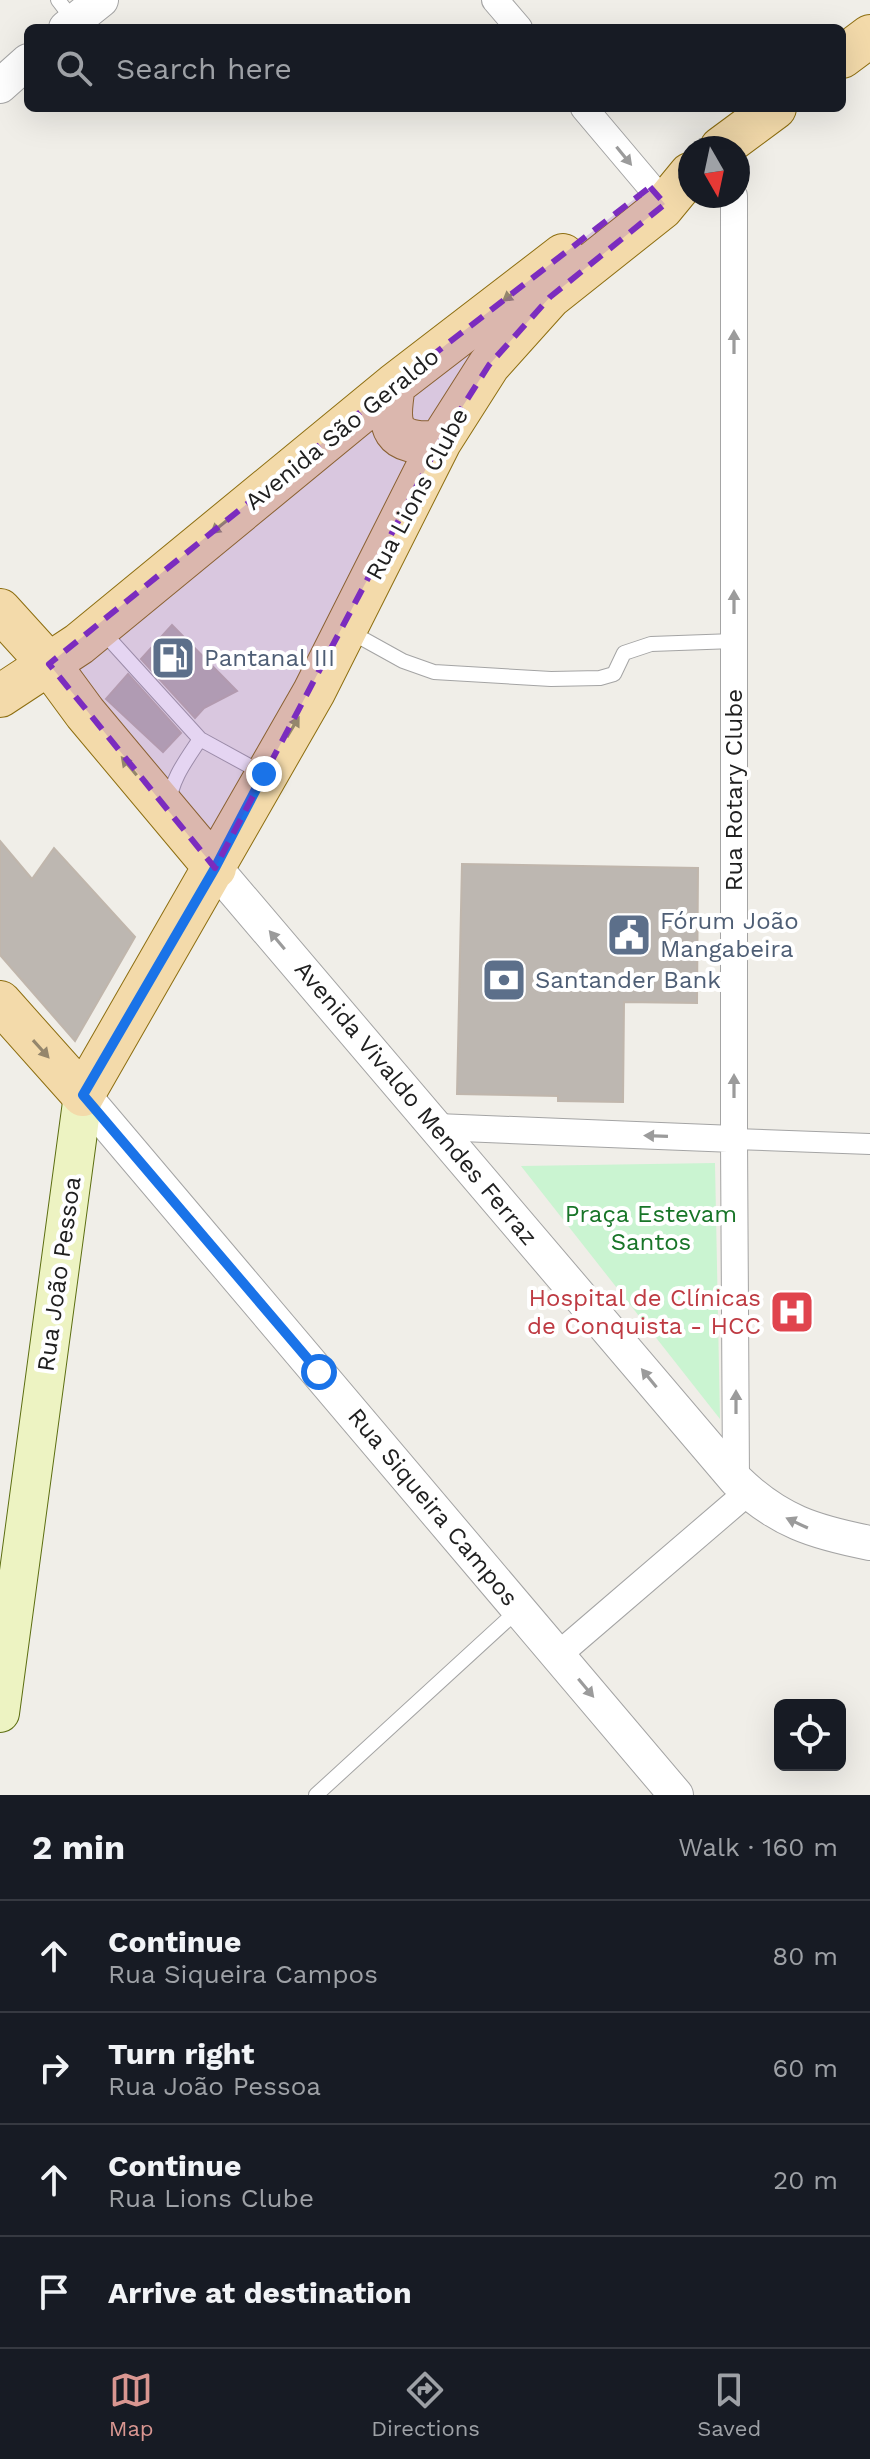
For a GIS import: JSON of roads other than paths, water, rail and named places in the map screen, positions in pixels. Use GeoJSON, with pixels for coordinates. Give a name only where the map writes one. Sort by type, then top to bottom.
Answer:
{"type":"FeatureCollection","features":[{"type":"Feature","properties":{"kind":"main road"},"geometry":{"type":"LineString","coordinates":[[846,54],[870,36]]}},
{"type":"Feature","properties":{"kind":"main road"},"geometry":{"type":"LineString","coordinates":[[740,136],[770,112]]}},
{"type":"Feature","properties":{"kind":"main road","name":"Avenida São Geraldo"},"geometry":{"type":"LineString","coordinates":[[0,696],[79,644],[97,626],[394,385],[674,184]]}},
{"type":"Feature","properties":{"kind":"main road","name":"Rua Lions Clube"},"geometry":{"type":"LineString","coordinates":[[215,868],[264,774],[314,692],[440,442],[489,365],[550,297],[674,184]]}},
{"type":"Feature","properties":{"kind":"main road"},"geometry":{"type":"LineString","coordinates":[[394,385],[390,412],[393,430],[405,440],[440,442]]}},
{"type":"Feature","properties":{"kind":"main road","name":"Avenida Vivaldo Mendes Ferraz"},"geometry":{"type":"LineString","coordinates":[[0,610],[49,664],[85,713],[215,868]]}},
{"type":"Feature","properties":{"kind":"main road","name":"Rua João Pessoa"},"geometry":{"type":"LineString","coordinates":[[0,1713],[83,1095],[215,868]]}},
{"type":"Feature","properties":{"kind":"main road","name":"Rua Siqueira Campos"},"geometry":{"type":"LineString","coordinates":[[0,1002],[83,1095]]}},
{"type":"Feature","properties":{"kind":"street"},"geometry":{"type":"LineString","coordinates":[[66,16],[101,0]]}},
{"type":"Feature","properties":{"kind":"street"},"geometry":{"type":"LineString","coordinates":[[495,0],[516,24]]}},
{"type":"Feature","properties":{"kind":"street"},"geometry":{"type":"LineString","coordinates":[[0,86],[24,65]]}},
{"type":"Feature","properties":{"kind":"street"},"geometry":{"type":"LineString","coordinates":[[589,112],[674,184]]}},
{"type":"Feature","properties":{"kind":"street","name":"Rua Rotary Clube"},"geometry":{"type":"LineString","coordinates":[[734,208],[734,1139],[742,1486]]}},
{"type":"Feature","properties":{"kind":"street","name":"Avenida Vivaldo Mendes Ferraz"},"geometry":{"type":"LineString","coordinates":[[215,868],[742,1486],[794,1523],[829,1535],[870,1543]]}},
{"type":"Feature","properties":{"kind":"street","name":"Rua Siqueira Campos"},"geometry":{"type":"LineString","coordinates":[[83,1095],[676,1795]]}},
{"type":"Feature","properties":{"kind":"street"},"geometry":{"type":"LineString","coordinates":[[437,1127],[870,1144]]}},
{"type":"Feature","properties":{"kind":"street"},"geometry":{"type":"LineString","coordinates":[[558,1655],[742,1486]]}},
{"type":"Feature","properties":{"kind":"lane"},"geometry":{"type":"LineString","coordinates":[[97,626],[200,739],[264,774]]}},
{"type":"Feature","properties":{"kind":"lane"},"geometry":{"type":"LineString","coordinates":[[346,629],[403,661],[434,672],[551,679],[600,678],[614,674],[624,653],[651,644],[734,641]]}},
{"type":"Feature","properties":{"kind":"lane"},"geometry":{"type":"LineString","coordinates":[[168,813],[170,793],[179,771],[200,739]]}},
{"type":"Feature","properties":{"kind":"lane"},"geometry":{"type":"LineString","coordinates":[[316,1795],[519,1609]]}},
{"type":"Feature","properties":{"kind":"place","name":"Pantanal III"},"geometry":{"type":"Point","coordinates":[173,658]}},
{"type":"Feature","properties":{"kind":"place","name":"Fórum João Mangabeira"},"geometry":{"type":"Point","coordinates":[629,935]}},
{"type":"Feature","properties":{"kind":"place","name":"Santander Bank"},"geometry":{"type":"Point","coordinates":[504,980]}},
{"type":"Feature","properties":{"kind":"place","name":"Hospital de Clínicas de Conquista - HCC"},"geometry":{"type":"Point","coordinates":[792,1312]}},
{"type":"Feature","properties":{"kind":"park label","name":"Praça Estevam Santos"},"geometry":{"type":"Point","coordinates":[651,1228]}}]}
